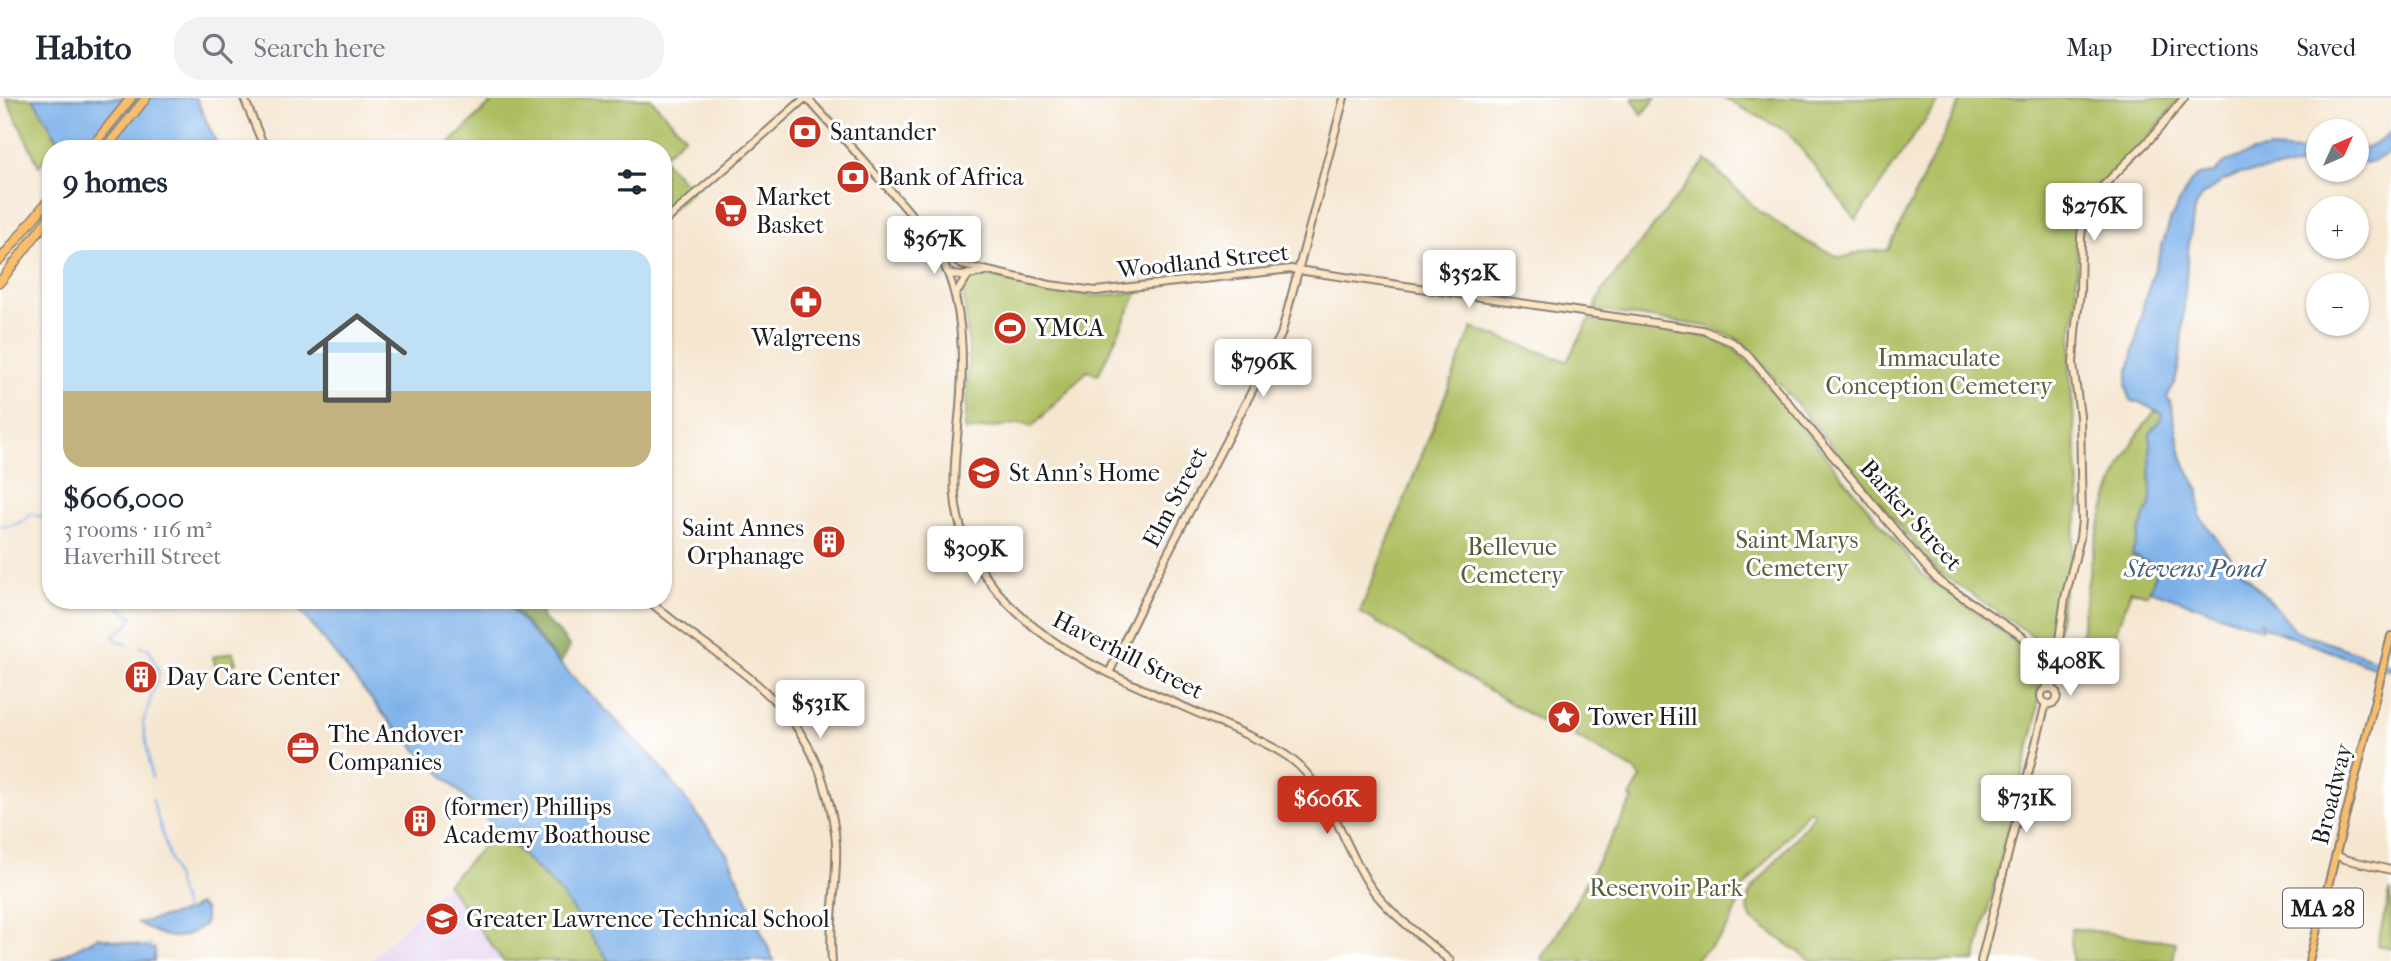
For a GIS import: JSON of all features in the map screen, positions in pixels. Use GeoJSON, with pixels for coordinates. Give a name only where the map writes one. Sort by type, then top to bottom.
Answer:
{"type":"FeatureCollection","features":[{"type":"Feature","properties":{"kind":"highway"},"geometry":{"type":"LineString","coordinates":[[97,140],[131,98]]}},
{"type":"Feature","properties":{"kind":"highway"},"geometry":{"type":"LineString","coordinates":[[112,140],[146,98]]}},
{"type":"Feature","properties":{"kind":"highway"},"geometry":{"type":"LineString","coordinates":[[0,260],[42,208]]}},
{"type":"Feature","properties":{"kind":"highway"},"geometry":{"type":"LineString","coordinates":[[0,282],[42,227]]}},
{"type":"Feature","properties":{"kind":"main road"},"geometry":{"type":"LineString","coordinates":[[244,98],[261,140]]}},
{"type":"Feature","properties":{"kind":"main road"},"geometry":{"type":"LineString","coordinates":[[672,215],[806,98]]}},
{"type":"Feature","properties":{"kind":"main road","name":"Haverhill Street"},"geometry":{"type":"LineString","coordinates":[[806,98],[916,219],[948,273],[955,295],[962,377],[954,461],[955,511],[963,537],[986,578],[1028,624],[1066,650],[1109,673],[1259,741],[1298,765],[1329,809],[1377,895],[1450,961]]}},
{"type":"Feature","properties":{"kind":"main road","name":"Elm Street"},"geometry":{"type":"LineString","coordinates":[[1109,673],[1162,564],[1281,335],[1344,98]]}},
{"type":"Feature","properties":{"kind":"main road"},"geometry":{"type":"LineString","coordinates":[[1981,961],[2046,703],[2041,696],[2050,689],[2065,598],[2080,538],[2082,520],[2077,395],[2073,364],[2080,293],[2081,237],[2086,211],[2100,189],[2153,136],[2184,98]]}},
{"type":"Feature","properties":{"kind":"main road","name":"Woodland Street"},"geometry":{"type":"LineString","coordinates":[[936,249],[962,265],[1050,285],[1096,291],[1280,269],[1298,270],[1703,330],[1732,342],[1749,356]]}},
{"type":"Feature","properties":{"kind":"main road"},"geometry":{"type":"LineString","coordinates":[[948,273],[962,265]]}},
{"type":"Feature","properties":{"kind":"main road","name":"Woodland Street"},"geometry":{"type":"LineString","coordinates":[[948,273],[961,276],[987,271]]}},
{"type":"Feature","properties":{"kind":"main road"},"geometry":{"type":"LineString","coordinates":[[955,295],[969,274]]}},
{"type":"Feature","properties":{"kind":"main road","name":"Barker Street"},"geometry":{"type":"LineString","coordinates":[[1749,356],[1931,573],[2031,645],[2050,689]]}},
{"type":"Feature","properties":{"kind":"main road"},"geometry":{"type":"LineString","coordinates":[[659,609],[747,675],[775,700],[797,726],[819,766],[831,808],[836,843],[831,918],[832,961]]}},
{"type":"Feature","properties":{"kind":"main road","name":"Broadway"},"geometry":{"type":"LineString","coordinates":[[2309,961],[2391,636]]}},
{"type":"Feature","properties":{"kind":"main road"},"geometry":{"type":"LineString","coordinates":[[2046,703],[2051,704],[2055,700],[2056,693],[2050,689]]}},
{"type":"Feature","properties":{"kind":"main road"},"geometry":{"type":"LineString","coordinates":[[2336,855],[2391,870]]}},
{"type":"Feature","properties":{"kind":"shaded area","name":"Greater Lawrence Technical School"},"geometry":{"type":"Polygon","coordinates":[[[447,884],[503,961],[370,961],[447,884]]]}},
{"type":"Feature","properties":{"kind":"green space"},"geometry":{"type":"Polygon","coordinates":[[[6,98],[39,98],[56,140],[42,140],[42,162],[39,166],[6,98]]]}},
{"type":"Feature","properties":{"kind":"green space"},"geometry":{"type":"Polygon","coordinates":[[[496,98],[650,98],[685,136],[672,148],[672,140],[453,140],[496,98]]]}},
{"type":"Feature","properties":{"kind":"green space"},"geometry":{"type":"Polygon","coordinates":[[[1632,98],[1656,98],[1642,115],[1632,98]]]}},
{"type":"Feature","properties":{"kind":"green space"},"geometry":{"type":"Polygon","coordinates":[[[1723,98],[1940,98],[1856,220],[1788,132],[1723,98]]]}},
{"type":"Feature","properties":{"kind":"green space","name":"Immaculate Conception Cemetery"},"geometry":{"type":"Polygon","coordinates":[[[1962,98],[2181,98],[2149,136],[2092,193],[2083,208],[2077,237],[2077,300],[2070,370],[2080,503],[2048,670],[2032,635],[1936,570],[1751,350],[1736,338],[1705,326],[1594,310],[1603,290],[1706,160],[1760,212],[1809,243],[1841,258],[1861,252],[1888,250],[1962,98]]]}},
{"type":"Feature","properties":{"kind":"green space"},"geometry":{"type":"Polygon","coordinates":[[[672,169],[692,191],[672,208],[672,169]]]}},
{"type":"Feature","properties":{"kind":"green space","name":"YMCA"},"geometry":{"type":"Polygon","coordinates":[[[989,276],[1057,291],[1095,296],[1138,292],[1098,375],[1088,370],[1032,427],[1023,423],[965,431],[969,351],[963,290],[973,279],[989,276]]]}},
{"type":"Feature","properties":{"kind":"green space","name":"Bellevue Cemetery"},"geometry":{"type":"Polygon","coordinates":[[[1590,319],[1700,335],[1723,343],[1735,351],[1753,367],[1923,575],[1999,629],[2025,651],[2040,676],[2036,722],[1975,961],[1812,961],[1752,920],[1747,904],[1752,889],[1815,814],[1809,810],[1745,886],[1731,922],[1719,939],[1693,961],[1544,961],[1541,958],[1555,938],[1633,799],[1630,797],[1641,778],[1634,770],[1575,736],[1576,730],[1567,726],[1563,735],[1360,612],[1472,328],[1567,361],[1590,319]]]}},
{"type":"Feature","properties":{"kind":"green space"},"geometry":{"type":"Polygon","coordinates":[[[2156,410],[2162,414],[2162,418],[2150,434],[2151,506],[2145,515],[2132,555],[2159,566],[2148,595],[2131,590],[2116,632],[2109,640],[2081,636],[2088,577],[2102,517],[2124,460],[2138,434],[2156,410]]]}},
{"type":"Feature","properties":{"kind":"green space"},"geometry":{"type":"Polygon","coordinates":[[[514,609],[540,609],[544,620],[558,631],[570,647],[560,664],[514,609]]]}},
{"type":"Feature","properties":{"kind":"green space"},"geometry":{"type":"Polygon","coordinates":[[[233,652],[236,663],[216,668],[213,657],[233,652]]]}},
{"type":"Feature","properties":{"kind":"green space"},"geometry":{"type":"Polygon","coordinates":[[[498,831],[559,891],[609,961],[503,961],[447,884],[498,831]]]}},
{"type":"Feature","properties":{"kind":"green space"},"geometry":{"type":"Polygon","coordinates":[[[2391,890],[2391,949],[2377,945],[2391,890]]]}},
{"type":"Feature","properties":{"kind":"green space"},"geometry":{"type":"Polygon","coordinates":[[[2071,928],[2176,942],[2173,961],[2072,961],[2071,928]]]}},
{"type":"Feature","properties":{"kind":"water"},"geometry":{"type":"Polygon","coordinates":[[[33,98],[196,98],[215,140],[59,140],[33,98]]]}},
{"type":"Feature","properties":{"kind":"water"},"geometry":{"type":"Polygon","coordinates":[[[2391,132],[2391,152],[2370,162],[2370,146],[2391,132]]]}},
{"type":"Feature","properties":{"kind":"water","name":"Stevens Pond"},"geometry":{"type":"Polygon","coordinates":[[[2270,149],[2306,150],[2306,165],[2239,174],[2223,181],[2202,196],[2194,210],[2188,251],[2180,360],[2175,382],[2167,397],[2183,460],[2199,491],[2200,517],[2240,569],[2295,631],[2391,665],[2391,670],[2376,668],[2264,627],[2260,629],[2262,623],[2259,622],[2257,627],[2150,590],[2158,567],[2132,555],[2145,515],[2151,506],[2150,434],[2162,414],[2139,402],[2131,401],[2126,385],[2145,299],[2171,218],[2191,181],[2199,175],[2214,173],[2225,162],[2253,152],[2270,149]]]}},
{"type":"Feature","properties":{"kind":"water"},"geometry":{"type":"Polygon","coordinates":[[[300,609],[512,609],[553,657],[657,762],[728,855],[774,961],[609,961],[559,891],[392,725],[300,609]]]}},
{"type":"Feature","properties":{"kind":"water"},"geometry":{"type":"Polygon","coordinates":[[[198,904],[205,910],[205,924],[187,935],[172,937],[138,923],[189,911],[198,904]]]}},
{"type":"Feature","properties":{"kind":"water"},"geometry":{"type":"Polygon","coordinates":[[[98,937],[155,949],[154,961],[52,961],[98,937]]]}},
{"type":"Feature","properties":{"kind":"waterway"},"geometry":{"type":"LineString","coordinates":[[0,526],[17,524],[32,514],[42,516]]}},
{"type":"Feature","properties":{"kind":"waterway"},"geometry":{"type":"LineString","coordinates":[[122,609],[133,617],[128,625],[113,635],[116,640],[128,645]]}},
{"type":"Feature","properties":{"kind":"waterway"},"geometry":{"type":"LineString","coordinates":[[140,647],[149,649],[159,673],[143,723],[152,778]]}},
{"type":"Feature","properties":{"kind":"waterway"},"geometry":{"type":"LineString","coordinates":[[152,799],[186,913]]}},
{"type":"Feature","properties":{"kind":"waterway"},"geometry":{"type":"LineString","coordinates":[[143,947],[151,944]]}},
{"type":"Feature","properties":{"kind":"place","name":"Santander"},"geometry":{"type":"Point","coordinates":[805,132]}},
{"type":"Feature","properties":{"kind":"place","name":"Bank of Africa"},"geometry":{"type":"Point","coordinates":[853,177]}},
{"type":"Feature","properties":{"kind":"place","name":"Market Basket"},"geometry":{"type":"Point","coordinates":[731,211]}},
{"type":"Feature","properties":{"kind":"place","name":"Walgreens"},"geometry":{"type":"Point","coordinates":[806,302]}},
{"type":"Feature","properties":{"kind":"place","name":"YMCA"},"geometry":{"type":"Point","coordinates":[1010,328]}},
{"type":"Feature","properties":{"kind":"place","name":"St Ann's Home"},"geometry":{"type":"Point","coordinates":[984,473]}},
{"type":"Feature","properties":{"kind":"place","name":"Saint Annes Orphanage"},"geometry":{"type":"Point","coordinates":[829,542]}},
{"type":"Feature","properties":{"kind":"place","name":"Day Care Center"},"geometry":{"type":"Point","coordinates":[141,677]}},
{"type":"Feature","properties":{"kind":"place","name":"Tower Hill"},"geometry":{"type":"Point","coordinates":[1564,717]}},
{"type":"Feature","properties":{"kind":"place","name":"The Andover Companies"},"geometry":{"type":"Point","coordinates":[303,748]}},
{"type":"Feature","properties":{"kind":"place","name":"(former) Phillips Academy Boathouse"},"geometry":{"type":"Point","coordinates":[420,821]}},
{"type":"Feature","properties":{"kind":"place","name":"Greater Lawrence Technical School"},"geometry":{"type":"Point","coordinates":[442,919]}},
{"type":"Feature","properties":{"kind":"park label","name":"Saint Marys Cemetery"},"geometry":{"type":"Point","coordinates":[1797,554]}},
{"type":"Feature","properties":{"kind":"park label","name":"Reservoir Park"},"geometry":{"type":"Point","coordinates":[1666,888]}}]}
